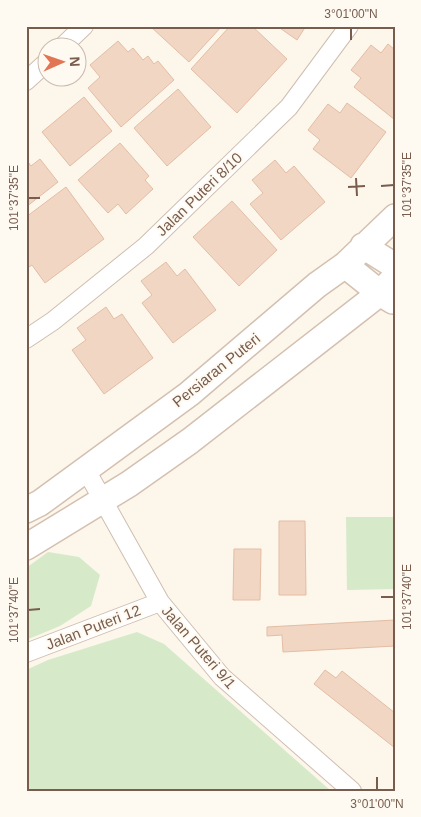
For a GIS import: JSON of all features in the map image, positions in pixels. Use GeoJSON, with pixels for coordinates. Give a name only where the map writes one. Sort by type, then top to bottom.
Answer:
{"type":"FeatureCollection","features":[{"type":"Feature","properties":{"kind":"main road","name":"Persiaran Puteri"},"geometry":{"type":"LineString","coordinates":[[26,510],[40,503],[189,394],[317,285],[345,264],[395,217]]}},
{"type":"Feature","properties":{"kind":"main road"},"geometry":{"type":"LineString","coordinates":[[363,246],[395,266]]}},
{"type":"Feature","properties":{"kind":"main road"},"geometry":{"type":"LineString","coordinates":[[26,547],[129,484],[190,441],[390,291],[345,264]]}},
{"type":"Feature","properties":{"kind":"street"},"geometry":{"type":"LineString","coordinates":[[71,38],[84,26]]}},
{"type":"Feature","properties":{"kind":"street","name":"Jalan Puteri 8/10"},"geometry":{"type":"LineString","coordinates":[[26,339],[53,321],[146,246],[268,128],[289,107],[349,26]]}},
{"type":"Feature","properties":{"kind":"street"},"geometry":{"type":"LineString","coordinates":[[26,81],[38,70]]}},
{"type":"Feature","properties":{"kind":"street","name":"Jalan Puteri 9/1"},"geometry":{"type":"LineString","coordinates":[[86,470],[160,602],[222,677],[352,791]]}},
{"type":"Feature","properties":{"kind":"street","name":"Jalan Puteri 12"},"geometry":{"type":"LineString","coordinates":[[26,653],[160,602]]}},
{"type":"Feature","properties":{"kind":"green space"},"geometry":{"type":"Polygon","coordinates":[[[346,517],[395,517],[395,589],[347,590],[346,517]]]}},
{"type":"Feature","properties":{"kind":"green space"},"geometry":{"type":"Polygon","coordinates":[[[48,552],[79,557],[100,575],[91,606],[60,626],[26,640],[26,568],[48,552]]]}},
{"type":"Feature","properties":{"kind":"green space"},"geometry":{"type":"Polygon","coordinates":[[[137,632],[164,644],[331,791],[26,791],[26,670],[48,660],[137,632]]]}},
{"type":"Feature","properties":{"kind":"building"},"geometry":{"type":"Polygon","coordinates":[[[150,26],[222,26],[189,62],[150,26]]]}},
{"type":"Feature","properties":{"kind":"building"},"geometry":{"type":"Polygon","coordinates":[[[230,26],[252,26],[287,59],[237,113],[191,69],[230,26]]]}},
{"type":"Feature","properties":{"kind":"building"},"geometry":{"type":"Polygon","coordinates":[[[277,26],[306,26],[297,40],[277,26]]]}},
{"type":"Feature","properties":{"kind":"building"},"geometry":{"type":"Polygon","coordinates":[[[118,41],[128,52],[133,48],[143,60],[148,56],[154,64],[158,61],[174,80],[121,127],[88,88],[100,77],[90,65],[118,41]]]}},
{"type":"Feature","properties":{"kind":"building"},"geometry":{"type":"Polygon","coordinates":[[[388,44],[395,50],[395,120],[354,87],[361,78],[351,70],[371,45],[381,53],[388,44]]]}},
{"type":"Feature","properties":{"kind":"building"},"geometry":{"type":"Polygon","coordinates":[[[178,89],[211,127],[167,166],[134,128],[178,89]]]}},
{"type":"Feature","properties":{"kind":"building"},"geometry":{"type":"Polygon","coordinates":[[[84,97],[112,131],[70,166],[42,132],[84,97]]]}},
{"type":"Feature","properties":{"kind":"building"},"geometry":{"type":"Polygon","coordinates":[[[347,103],[386,132],[351,178],[313,149],[320,140],[308,130],[328,104],[340,113],[347,103]]]}},
{"type":"Feature","properties":{"kind":"building"},"geometry":{"type":"Polygon","coordinates":[[[120,143],[149,176],[145,180],[153,189],[126,214],[118,204],[108,213],[78,180],[120,143]]]}},
{"type":"Feature","properties":{"kind":"building"},"geometry":{"type":"Polygon","coordinates":[[[26,159],[31,166],[40,159],[58,182],[26,207],[26,159]]]}},
{"type":"Feature","properties":{"kind":"building"},"geometry":{"type":"Polygon","coordinates":[[[275,160],[286,173],[294,166],[325,202],[281,240],[250,204],[263,193],[252,180],[275,160]]]}},
{"type":"Feature","properties":{"kind":"building"},"geometry":{"type":"Polygon","coordinates":[[[66,187],[104,239],[45,283],[32,265],[26,269],[26,217],[66,187]]]}},
{"type":"Feature","properties":{"kind":"building"},"geometry":{"type":"Polygon","coordinates":[[[232,201],[277,250],[239,286],[193,237],[232,201]]]}},
{"type":"Feature","properties":{"kind":"building"},"geometry":{"type":"Polygon","coordinates":[[[166,262],[177,276],[185,269],[216,310],[173,343],[142,303],[152,295],[141,281],[166,262]]]}},
{"type":"Feature","properties":{"kind":"building"},"geometry":{"type":"Polygon","coordinates":[[[106,307],[114,319],[122,314],[153,358],[104,394],[72,350],[86,340],[77,328],[106,307]]]}},
{"type":"Feature","properties":{"kind":"building"},"geometry":{"type":"Polygon","coordinates":[[[279,521],[305,521],[306,595],[279,595],[279,521]]]}},
{"type":"Feature","properties":{"kind":"building"},"geometry":{"type":"Polygon","coordinates":[[[234,549],[261,549],[260,600],[233,600],[234,549]]]}},
{"type":"Feature","properties":{"kind":"building"},"geometry":{"type":"Polygon","coordinates":[[[395,620],[395,646],[283,652],[282,635],[267,636],[267,627],[395,620]]]}},
{"type":"Feature","properties":{"kind":"building"},"geometry":{"type":"Polygon","coordinates":[[[325,670],[336,678],[342,671],[395,713],[395,748],[314,684],[325,670]]]}}]}
